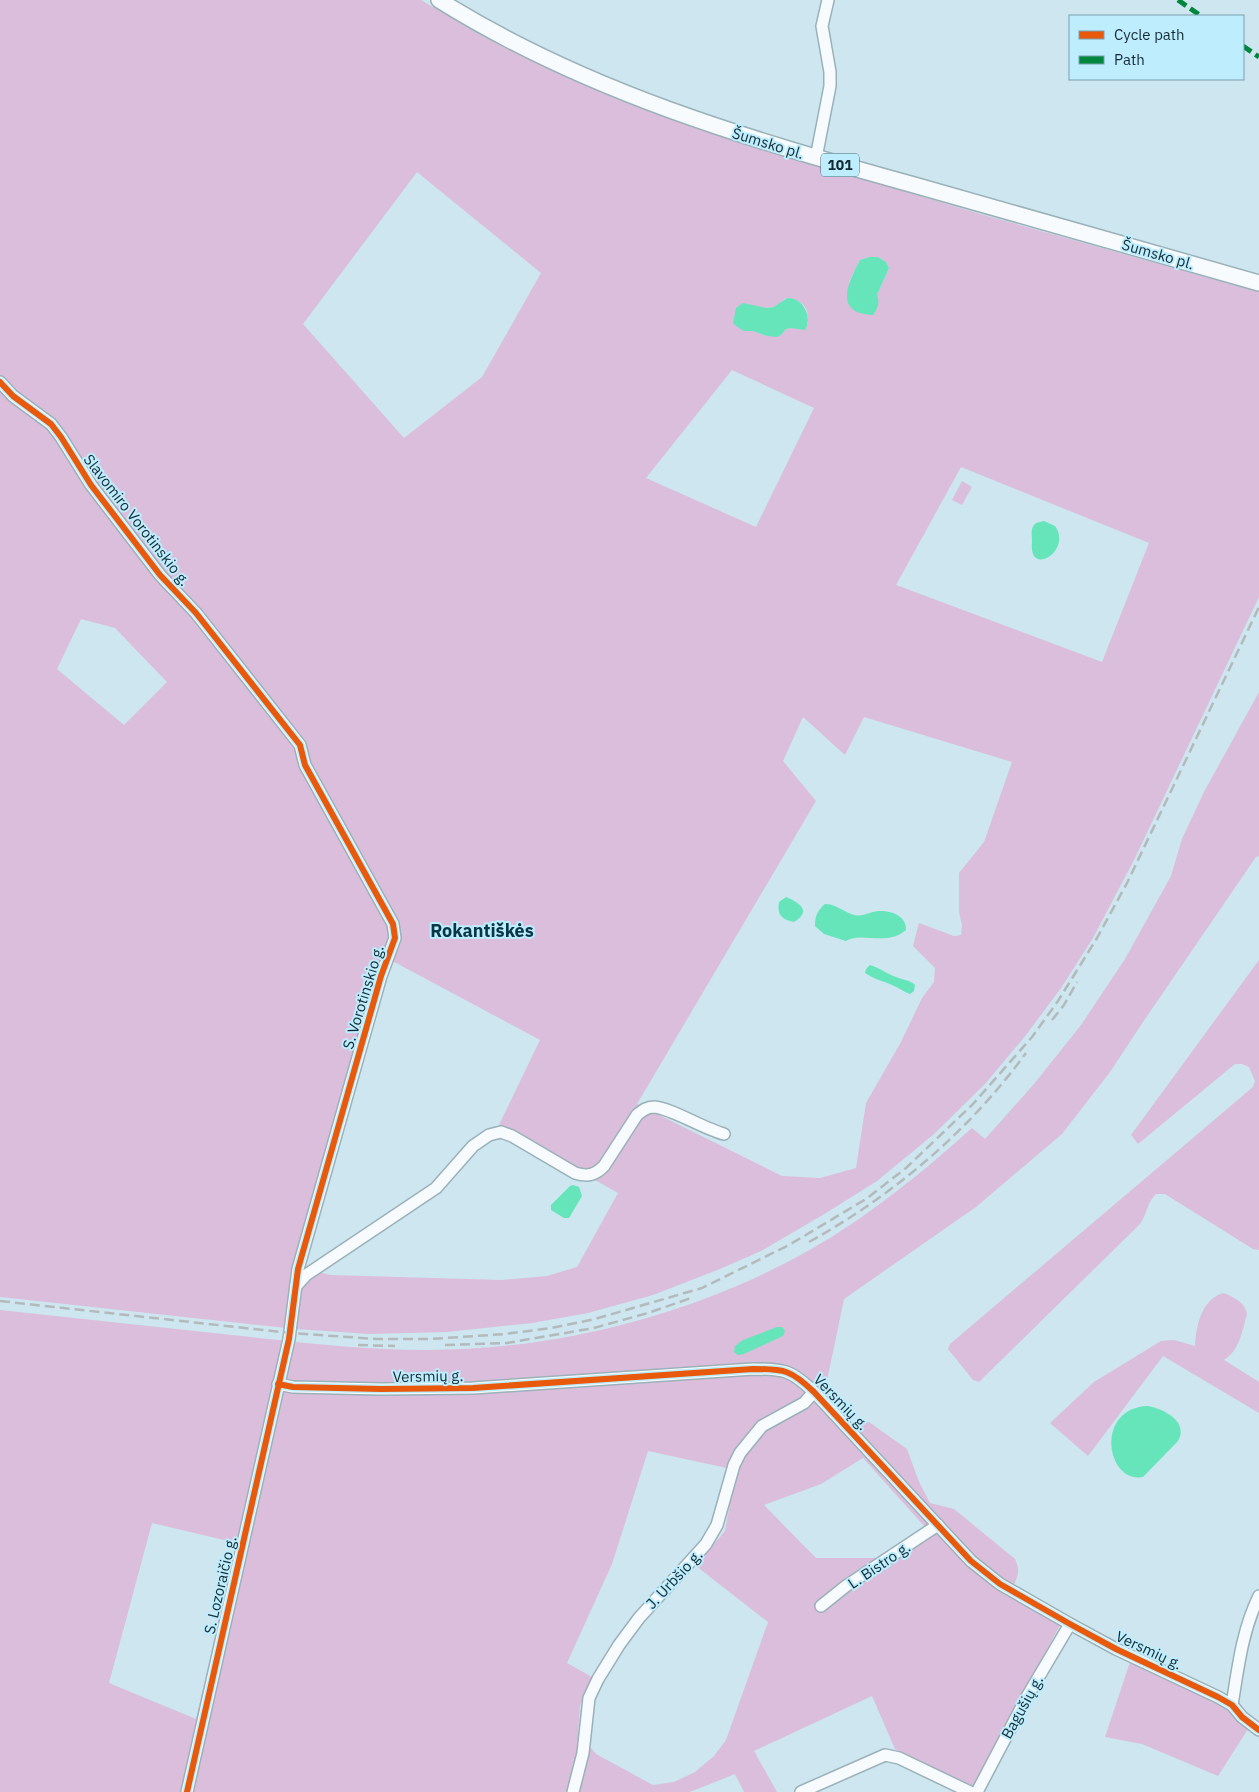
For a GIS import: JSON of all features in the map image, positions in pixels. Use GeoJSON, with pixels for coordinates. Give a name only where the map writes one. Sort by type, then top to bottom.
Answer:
{"type":"FeatureCollection","features":[{"type":"Feature","properties":{"kind":"main road","name":"Šumsko pl."},"geometry":{"type":"LineString","coordinates":[[439,0],[531,51],[628,95],[715,127],[816,158],[1259,282]]}},
{"type":"Feature","properties":{"kind":"street"},"geometry":{"type":"LineString","coordinates":[[816,158],[830,86],[830,72],[822,26],[828,0]]}},
{"type":"Feature","properties":{"kind":"street","name":"Slavomiro Vorotinskio g."},"geometry":{"type":"LineString","coordinates":[[0,382],[13,396],[51,424],[91,485],[160,575],[196,613],[211,633]]}},
{"type":"Feature","properties":{"kind":"street","name":"S. Vorotinskio g."},"geometry":{"type":"LineString","coordinates":[[211,633],[300,745],[305,765],[393,924],[395,938],[381,976],[298,1269],[289,1339],[278,1384]]}},
{"type":"Feature","properties":{"kind":"street"},"geometry":{"type":"LineString","coordinates":[[296,1286],[306,1276],[436,1188],[473,1146],[489,1135],[501,1132],[512,1136],[583,1176],[591,1176],[598,1173],[604,1166],[637,1115],[644,1109],[654,1107],[663,1109],[713,1132],[724,1134]]}},
{"type":"Feature","properties":{"kind":"street","name":"Versmių g."},"geometry":{"type":"LineString","coordinates":[[278,1384],[293,1387],[381,1389],[473,1388],[743,1370],[775,1369],[789,1372],[798,1376],[814,1392],[971,1561],[1000,1584],[1116,1649],[1218,1697],[1232,1705],[1242,1717],[1259,1730]]}},
{"type":"Feature","properties":{"kind":"street","name":"S. Lozoraičio g."},"geometry":{"type":"LineString","coordinates":[[187,1792],[278,1384]]}},
{"type":"Feature","properties":{"kind":"street","name":"J. Urbšio g."},"geometry":{"type":"LineString","coordinates":[[573,1792],[583,1753],[589,1698],[619,1644],[638,1618],[706,1544],[717,1525],[734,1465],[740,1452],[762,1426],[804,1403],[814,1392]]}},
{"type":"Feature","properties":{"kind":"street","name":"L. Bistro g."},"geometry":{"type":"LineString","coordinates":[[821,1606],[846,1586],[938,1525]]}},
{"type":"Feature","properties":{"kind":"street"},"geometry":{"type":"LineString","coordinates":[[1232,1705],[1242,1643],[1247,1624],[1259,1596]]}},
{"type":"Feature","properties":{"kind":"street","name":"Bagušių g."},"geometry":{"type":"LineString","coordinates":[[977,1792],[1028,1695],[1070,1624]]}},
{"type":"Feature","properties":{"kind":"street"},"geometry":{"type":"LineString","coordinates":[[801,1792],[886,1755],[899,1758],[970,1792]]}},
{"type":"Feature","properties":{"kind":"shaded area"},"geometry":{"type":"Polygon","coordinates":[[[0,0],[421,0],[484,37],[538,64],[610,96],[694,128],[980,214],[1259,292],[1259,597],[1134,860],[1093,938],[1061,988],[1026,1035],[985,1084],[934,1134],[877,1181],[761,1251],[720,1269],[653,1295],[588,1313],[532,1323],[447,1332],[369,1334],[296,1329],[0,1297],[0,0]],[[417,172],[303,324],[404,438],[482,377],[541,273],[417,172]],[[878,257],[860,260],[849,282],[877,295],[889,268],[886,262],[878,257]],[[786,298],[775,307],[766,308],[753,331],[767,336],[781,335],[786,329],[808,324],[806,308],[796,300],[786,298]],[[732,370],[646,478],[756,527],[814,408],[732,370]],[[961,467],[896,585],[1102,662],[1149,543],[961,467]],[[81,619],[57,669],[124,725],[167,682],[115,628],[81,619]],[[803,717],[783,761],[816,801],[637,1104],[782,1176],[820,1178],[856,1168],[866,1103],[901,1042],[922,998],[934,982],[935,968],[913,946],[919,923],[954,936],[961,935],[959,873],[984,842],[1012,762],[864,717],[845,755],[803,717]],[[385,957],[332,1132],[305,1268],[330,1275],[502,1280],[547,1276],[577,1267],[618,1193],[499,1125],[540,1040],[385,957]]]}},
{"type":"Feature","properties":{"kind":"shaded area"},"geometry":{"type":"Polygon","coordinates":[[[878,257],[886,262],[889,268],[877,295],[878,305],[873,315],[860,313],[852,309],[848,303],[847,295],[851,278],[860,260],[878,257]]]}},
{"type":"Feature","properties":{"kind":"shaded area"},"geometry":{"type":"Polygon","coordinates":[[[787,298],[798,301],[805,309],[808,319],[805,330],[786,329],[777,337],[753,331],[744,331],[733,323],[736,308],[743,303],[766,308],[774,307],[787,298]]]}},
{"type":"Feature","properties":{"kind":"shaded area"},"geometry":{"type":"Polygon","coordinates":[[[962,481],[972,487],[962,505],[952,500],[962,481]]]}},
{"type":"Feature","properties":{"kind":"shaded area"},"geometry":{"type":"Polygon","coordinates":[[[1044,521],[1055,526],[1059,535],[1055,552],[1049,557],[1042,559],[1036,558],[1033,553],[1032,531],[1036,523],[1044,521]]]}},
{"type":"Feature","properties":{"kind":"shaded area"},"geometry":{"type":"Polygon","coordinates":[[[1259,692],[1259,856],[1256,857],[1110,1072],[1062,1134],[976,1207],[844,1299],[824,1395],[853,1426],[869,1422],[907,1449],[919,1482],[930,1503],[954,1509],[1015,1559],[1018,1574],[1011,1597],[1060,1625],[974,1787],[895,1749],[872,1696],[754,1751],[777,1792],[744,1792],[735,1774],[690,1792],[0,1792],[0,1310],[355,1347],[404,1350],[483,1348],[538,1342],[593,1332],[648,1318],[702,1300],[754,1278],[804,1253],[882,1203],[972,1128],[985,1139],[1034,1084],[1081,1025],[1125,959],[1171,876],[1182,839],[1204,792],[1259,692]],[[648,1451],[612,1564],[567,1663],[592,1677],[580,1706],[578,1733],[596,1754],[653,1785],[674,1782],[695,1772],[714,1756],[726,1740],[768,1622],[696,1566],[725,1531],[736,1470],[648,1451]],[[863,1458],[821,1484],[764,1505],[816,1558],[878,1558],[925,1527],[863,1458]],[[152,1523],[109,1683],[196,1719],[237,1543],[152,1523]]]}},
{"type":"Feature","properties":{"kind":"shaded area"},"geometry":{"type":"Polygon","coordinates":[[[786,897],[796,902],[803,911],[794,922],[783,918],[779,913],[779,902],[786,897]]]}},
{"type":"Feature","properties":{"kind":"shaded area"},"geometry":{"type":"Polygon","coordinates":[[[825,904],[833,905],[850,914],[857,915],[878,911],[893,913],[904,921],[906,930],[890,937],[859,937],[846,941],[824,934],[815,926],[815,922],[818,911],[825,904]]]}},
{"type":"Feature","properties":{"kind":"shaded area"},"geometry":{"type":"Polygon","coordinates":[[[1259,960],[1259,1250],[1253,1249],[1165,1194],[1156,1194],[1140,1224],[979,1382],[973,1380],[948,1349],[950,1344],[1253,1087],[1255,1081],[1249,1067],[1235,1064],[1138,1144],[1131,1135],[1259,960]]]}},
{"type":"Feature","properties":{"kind":"shaded area"},"geometry":{"type":"Polygon","coordinates":[[[870,965],[911,982],[915,985],[914,991],[910,994],[865,973],[870,965]]]}},
{"type":"Feature","properties":{"kind":"shaded area"},"geometry":{"type":"Polygon","coordinates":[[[573,1185],[579,1187],[582,1196],[569,1218],[564,1218],[551,1210],[551,1205],[573,1185]]]}},
{"type":"Feature","properties":{"kind":"shaded area"},"geometry":{"type":"Polygon","coordinates":[[[1223,1293],[1241,1303],[1247,1314],[1237,1346],[1224,1360],[1259,1382],[1259,1413],[1163,1356],[1088,1456],[1050,1423],[1094,1382],[1161,1341],[1174,1340],[1195,1346],[1201,1315],[1209,1302],[1223,1293]]]}},
{"type":"Feature","properties":{"kind":"shaded area"},"geometry":{"type":"Polygon","coordinates":[[[777,1327],[782,1327],[785,1331],[783,1336],[744,1354],[738,1355],[734,1352],[735,1346],[743,1340],[777,1327]]]}},
{"type":"Feature","properties":{"kind":"shaded area"},"geometry":{"type":"Polygon","coordinates":[[[1148,1406],[1167,1413],[1178,1422],[1181,1434],[1178,1441],[1143,1477],[1130,1476],[1121,1469],[1114,1458],[1111,1445],[1113,1431],[1119,1419],[1131,1410],[1148,1406]]]}},
{"type":"Feature","properties":{"kind":"shaded area"},"geometry":{"type":"Polygon","coordinates":[[[1130,1662],[1228,1708],[1248,1729],[1218,1776],[1142,1744],[1105,1737],[1130,1662]]]}},
{"type":"Feature","properties":{"kind":"railway"},"geometry":{"type":"LineString","coordinates":[[0,1301],[290,1333],[377,1339],[430,1339],[505,1334],[551,1328],[595,1319],[702,1288],[789,1245],[866,1199],[906,1168],[973,1104],[1032,1037],[1058,1001],[1097,938],[1127,883],[1259,607]]}},
{"type":"Feature","properties":{"kind":"railway"},"geometry":{"type":"LineString","coordinates":[[1052,1020],[1064,1005],[1077,982]]}},
{"type":"Feature","properties":{"kind":"railway"},"geometry":{"type":"LineString","coordinates":[[809,1242],[871,1204],[928,1159],[980,1109],[1026,1053]]}},
{"type":"Feature","properties":{"kind":"railway"},"geometry":{"type":"LineString","coordinates":[[445,1345],[507,1343],[594,1328],[648,1313],[694,1297]]}},
{"type":"Feature","properties":{"kind":"railway"},"geometry":{"type":"LineString","coordinates":[[358,1345],[395,1346]]}},
{"type":"Feature","properties":{"kind":"marked path"},"geometry":{"type":"LineString","coordinates":[[1178,0],[1200,15]]}},
{"type":"Feature","properties":{"kind":"marked path"},"geometry":{"type":"LineString","coordinates":[[1244,47],[1259,57]]}},
{"type":"Feature","properties":{"kind":"cycle path"},"geometry":{"type":"LineString","coordinates":[[0,382],[13,396],[51,424],[91,485],[160,575],[196,613],[300,745],[305,765],[393,924],[395,938],[381,976],[298,1269],[289,1339],[187,1792]]}},
{"type":"Feature","properties":{"kind":"cycle path"},"geometry":{"type":"LineString","coordinates":[[278,1384],[293,1387],[381,1389],[473,1388],[753,1369],[787,1372],[799,1379],[814,1392],[971,1561],[1000,1584],[1116,1649],[1218,1697],[1232,1705],[1242,1717],[1259,1730]]}},
{"type":"Feature","properties":{"kind":"district","name":"Rokantiškės"},"geometry":{"type":"Point","coordinates":[482,930]}}]}
